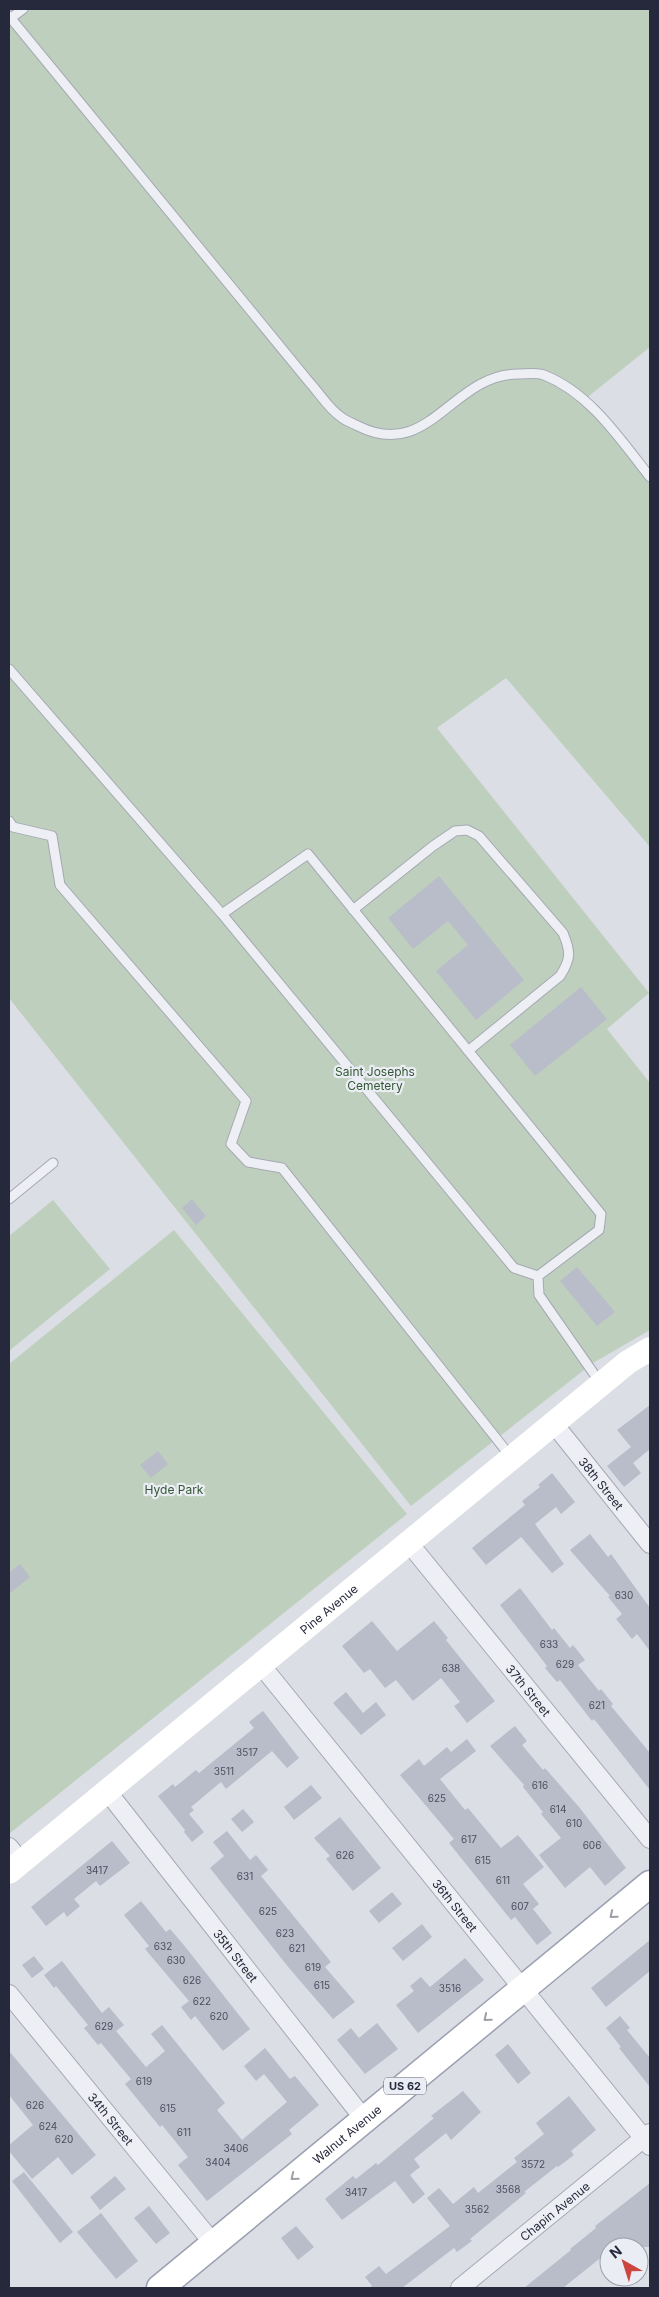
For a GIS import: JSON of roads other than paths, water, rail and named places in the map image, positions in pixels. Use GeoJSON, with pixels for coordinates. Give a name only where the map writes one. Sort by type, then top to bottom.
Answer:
{"type":"FeatureCollection","features":[{"type":"Feature","properties":{"kind":"main road","name":"Pine Avenue"},"geometry":{"type":"LineString","coordinates":[[13,1860],[108,1791],[628,1362],[650,1349]]}},
{"type":"Feature","properties":{"kind":"main road","name":"Walnut Avenue"},"geometry":{"type":"LineString","coordinates":[[160,2288],[650,1884]]}},
{"type":"Feature","properties":{"kind":"street","name":"38th Street"},"geometry":{"type":"LineString","coordinates":[[554,1424],[650,1544]]}},
{"type":"Feature","properties":{"kind":"street","name":"37th Street"},"geometry":{"type":"LineString","coordinates":[[408,1542],[650,1839]]}},
{"type":"Feature","properties":{"kind":"street","name":"36th Street"},"geometry":{"type":"LineString","coordinates":[[261,1665],[522,1989],[648,2139]]}},
{"type":"Feature","properties":{"kind":"street","name":"35th Street"},"geometry":{"type":"LineString","coordinates":[[108,1791],[364,2120]]}},
{"type":"Feature","properties":{"kind":"street","name":"34th Street"},"geometry":{"type":"LineString","coordinates":[[9,1994],[213,2243]]}},
{"type":"Feature","properties":{"kind":"street","name":"Chapin Avenue"},"geometry":{"type":"LineString","coordinates":[[460,2288],[648,2139]]}},
{"type":"Feature","properties":{"kind":"lane"},"geometry":{"type":"LineString","coordinates":[[23,9],[10,17],[310,383],[341,417],[371,432],[394,436],[415,431],[486,380],[512,374],[543,374],[576,392],[612,429],[650,476]]}},
{"type":"Feature","properties":{"kind":"lane"},"geometry":{"type":"LineString","coordinates":[[9,668],[222,914],[514,1268],[538,1276]]}},
{"type":"Feature","properties":{"kind":"lane"},"geometry":{"type":"LineString","coordinates":[[9,821],[13,828],[52,836],[60,885],[246,1101],[231,1144],[248,1162],[282,1168],[512,1458]]}},
{"type":"Feature","properties":{"kind":"lane"},"geometry":{"type":"LineString","coordinates":[[353,910],[432,846],[455,831],[467,830],[479,836],[562,934],[569,948],[568,963],[560,976],[468,1051]]}},
{"type":"Feature","properties":{"kind":"lane"},"geometry":{"type":"LineString","coordinates":[[222,914],[308,854],[601,1214],[599,1230],[538,1276]]}},
{"type":"Feature","properties":{"kind":"lane"},"geometry":{"type":"LineString","coordinates":[[9,1199],[53,1163]]}},
{"type":"Feature","properties":{"kind":"lane"},"geometry":{"type":"LineString","coordinates":[[538,1276],[539,1296],[602,1384]]}},
{"type":"Feature","properties":{"kind":"park label","name":"Saint Josephs Cemetery"},"geometry":{"type":"Point","coordinates":[375,1078]}},
{"type":"Feature","properties":{"kind":"park label","name":"Hyde Park"},"geometry":{"type":"Point","coordinates":[174,1489]}}]}
